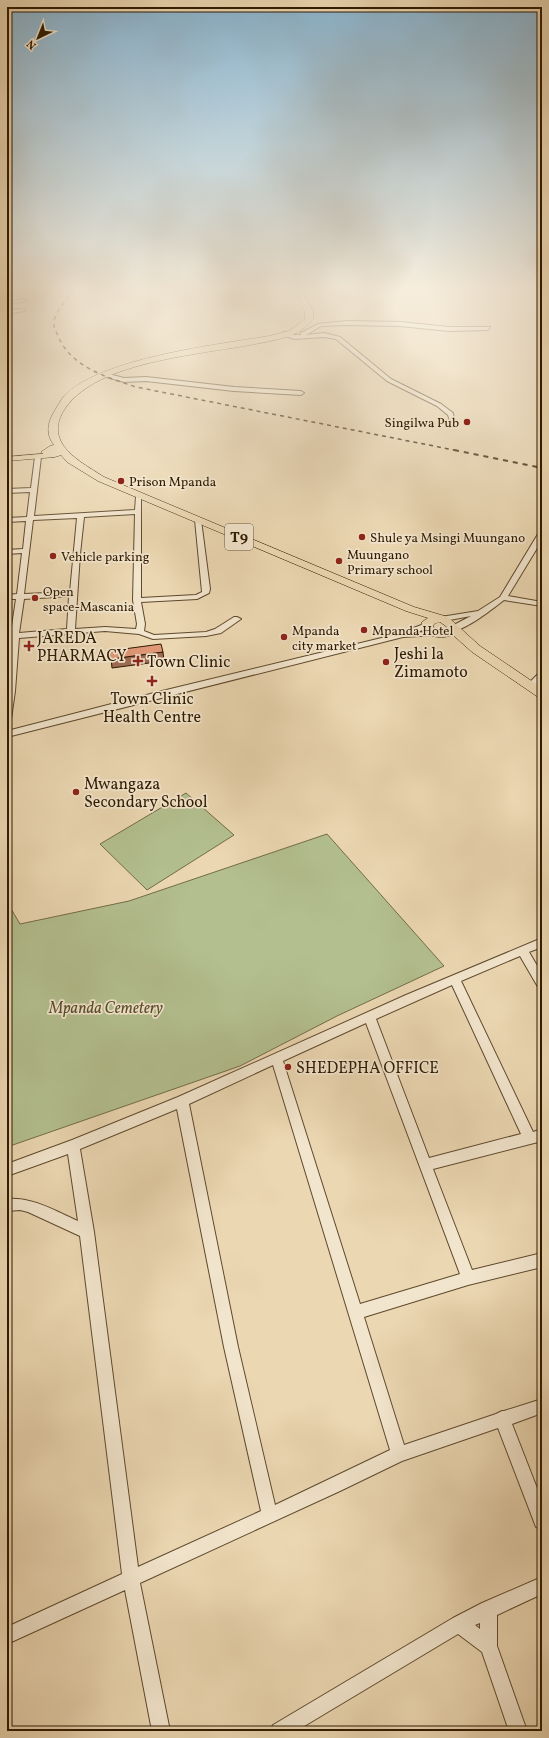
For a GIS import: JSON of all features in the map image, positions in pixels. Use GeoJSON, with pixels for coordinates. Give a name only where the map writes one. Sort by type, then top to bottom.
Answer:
{"type":"FeatureCollection","features":[{"type":"Feature","properties":{"kind":"highway"},"geometry":{"type":"LineString","coordinates":[[54,451],[55,418],[65,401],[85,385],[117,371]]}},
{"type":"Feature","properties":{"kind":"highway","name":"T9"},"geometry":{"type":"LineString","coordinates":[[54,451],[101,479],[139,497],[328,573],[410,609],[442,619],[452,624],[453,629],[476,649],[542,694]]}},
{"type":"Feature","properties":{"kind":"highway","name":"T9"},"geometry":{"type":"LineString","coordinates":[[410,609],[427,624],[431,631],[476,649]]}},
{"type":"Feature","properties":{"kind":"highway"},"geometry":{"type":"LineString","coordinates":[[427,624],[433,619],[442,619]]}},
{"type":"Feature","properties":{"kind":"highway"},"geometry":{"type":"LineString","coordinates":[[438,634],[450,632],[453,629]]}},
{"type":"Feature","properties":{"kind":"main road"},"geometry":{"type":"LineString","coordinates":[[7,459],[38,457],[54,451]]}},
{"type":"Feature","properties":{"kind":"main road"},"geometry":{"type":"LineString","coordinates":[[29,457],[54,451]]}},
{"type":"Feature","properties":{"kind":"street"},"geometry":{"type":"LineString","coordinates":[[378,371],[389,380],[444,408],[451,414],[452,420]]}},
{"type":"Feature","properties":{"kind":"street"},"geometry":{"type":"LineString","coordinates":[[105,375],[124,380],[146,379],[234,389],[301,393]]}},
{"type":"Feature","properties":{"kind":"street"},"geometry":{"type":"LineString","coordinates":[[7,719],[11,636],[20,596],[38,457]]}},
{"type":"Feature","properties":{"kind":"street"},"geometry":{"type":"LineString","coordinates":[[7,491],[34,490]]}},
{"type":"Feature","properties":{"kind":"street"},"geometry":{"type":"LineString","coordinates":[[139,497],[137,600],[141,624],[140,632]]}},
{"type":"Feature","properties":{"kind":"street"},"geometry":{"type":"LineString","coordinates":[[7,520],[139,512]]}},
{"type":"Feature","properties":{"kind":"street"},"geometry":{"type":"LineString","coordinates":[[71,631],[76,554],[81,516]]}},
{"type":"Feature","properties":{"kind":"street"},"geometry":{"type":"LineString","coordinates":[[137,600],[197,597],[205,593],[198,520]]}},
{"type":"Feature","properties":{"kind":"street"},"geometry":{"type":"LineString","coordinates":[[453,629],[502,598],[542,534]]}},
{"type":"Feature","properties":{"kind":"street"},"geometry":{"type":"LineString","coordinates":[[7,552],[26,552]]}},
{"type":"Feature","properties":{"kind":"street"},"geometry":{"type":"LineString","coordinates":[[7,597],[73,594]]}},
{"type":"Feature","properties":{"kind":"street"},"geometry":{"type":"LineString","coordinates":[[502,598],[542,604]]}},
{"type":"Feature","properties":{"kind":"street"},"geometry":{"type":"LineString","coordinates":[[442,619],[480,612]]}},
{"type":"Feature","properties":{"kind":"street"},"geometry":{"type":"LineString","coordinates":[[11,636],[104,628],[140,632],[153,637],[206,634],[218,631],[237,618]]}},
{"type":"Feature","properties":{"kind":"street"},"geometry":{"type":"LineString","coordinates":[[7,734],[397,637],[427,624]]}},
{"type":"Feature","properties":{"kind":"street"},"geometry":{"type":"LineString","coordinates":[[397,637],[438,634]]}},
{"type":"Feature","properties":{"kind":"street"},"geometry":{"type":"LineString","coordinates":[[531,686],[542,674]]}},
{"type":"Feature","properties":{"kind":"street"},"geometry":{"type":"LineString","coordinates":[[7,1170],[73,1146],[182,1101],[370,1018],[410,998],[542,942]]}},
{"type":"Feature","properties":{"kind":"street"},"geometry":{"type":"LineString","coordinates":[[523,951],[542,984]]}},
{"type":"Feature","properties":{"kind":"street"},"geometry":{"type":"LineString","coordinates":[[455,980],[529,1137]]}},
{"type":"Feature","properties":{"kind":"street"},"geometry":{"type":"LineString","coordinates":[[370,1018],[468,1278]]}},
{"type":"Feature","properties":{"kind":"street"},"geometry":{"type":"LineString","coordinates":[[277,1059],[399,1454]]}},
{"type":"Feature","properties":{"kind":"street"},"geometry":{"type":"LineString","coordinates":[[182,1101],[231,1347],[270,1515]]}},
{"type":"Feature","properties":{"kind":"street"},"geometry":{"type":"LineString","coordinates":[[426,1165],[542,1134]]}},
{"type":"Feature","properties":{"kind":"street"},"geometry":{"type":"LineString","coordinates":[[73,1146],[87,1232],[101,1356],[132,1578],[161,1731]]}},
{"type":"Feature","properties":{"kind":"street"},"geometry":{"type":"LineString","coordinates":[[7,1205],[20,1204],[29,1206],[87,1232]]}},
{"type":"Feature","properties":{"kind":"street"},"geometry":{"type":"LineString","coordinates":[[356,1312],[468,1278],[542,1260]]}},
{"type":"Feature","properties":{"kind":"street"},"geometry":{"type":"LineString","coordinates":[[7,1636],[399,1454],[502,1418],[542,1406]]}},
{"type":"Feature","properties":{"kind":"street"},"geometry":{"type":"LineString","coordinates":[[502,1418],[542,1521]]}},
{"type":"Feature","properties":{"kind":"street"},"geometry":{"type":"LineString","coordinates":[[279,1731],[459,1624],[488,1609],[542,1585]]}},
{"type":"Feature","properties":{"kind":"street"},"geometry":{"type":"LineString","coordinates":[[488,1609],[489,1646],[518,1731]]}},
{"type":"Feature","properties":{"kind":"street"},"geometry":{"type":"LineString","coordinates":[[459,1624],[489,1646]]}},
{"type":"Feature","properties":{"kind":"green space"},"geometry":{"type":"Polygon","coordinates":[[[186,793],[234,835],[147,890],[100,844],[186,793]]]}},
{"type":"Feature","properties":{"kind":"green space","name":"Mpanda Cemetery"},"geometry":{"type":"Polygon","coordinates":[[[327,834],[444,966],[337,1016],[240,1066],[7,1147],[7,902],[20,924],[129,901],[327,834]]]}},
{"type":"Feature","properties":{"kind":"building"},"geometry":{"type":"Polygon","coordinates":[[[161,644],[163,652],[111,659],[109,651],[161,644]]]}},
{"type":"Feature","properties":{"kind":"railway"},"geometry":{"type":"LineString","coordinates":[[95,371],[136,387],[455,450]]}},
{"type":"Feature","properties":{"kind":"railway"},"geometry":{"type":"LineString","coordinates":[[455,450],[542,468]]}},
{"type":"Feature","properties":{"kind":"place","name":"Singilwa Pub"},"geometry":{"type":"Point","coordinates":[467,422]}},
{"type":"Feature","properties":{"kind":"place","name":"Prison Mpanda"},"geometry":{"type":"Point","coordinates":[121,481]}},
{"type":"Feature","properties":{"kind":"place","name":"Shule ya Msingi Muungano"},"geometry":{"type":"Point","coordinates":[362,537]}},
{"type":"Feature","properties":{"kind":"place","name":"Vehicle parking"},"geometry":{"type":"Point","coordinates":[53,556]}},
{"type":"Feature","properties":{"kind":"place","name":"Muungano Primary school"},"geometry":{"type":"Point","coordinates":[339,561]}},
{"type":"Feature","properties":{"kind":"place","name":"Open space-Mascania"},"geometry":{"type":"Point","coordinates":[35,598]}},
{"type":"Feature","properties":{"kind":"place","name":"Mpanda Hotel"},"geometry":{"type":"Point","coordinates":[364,630]}},
{"type":"Feature","properties":{"kind":"place","name":"Mpanda city market"},"geometry":{"type":"Point","coordinates":[284,637]}},
{"type":"Feature","properties":{"kind":"place","name":"JAREDA PHARMACY"},"geometry":{"type":"Point","coordinates":[29,646]}},
{"type":"Feature","properties":{"kind":"place","name":"Town Clinic"},"geometry":{"type":"Point","coordinates":[138,661]}},
{"type":"Feature","properties":{"kind":"place","name":"Jeshi la Zimamoto"},"geometry":{"type":"Point","coordinates":[386,662]}},
{"type":"Feature","properties":{"kind":"place","name":"Town Clinic Health Centre"},"geometry":{"type":"Point","coordinates":[152,681]}},
{"type":"Feature","properties":{"kind":"place","name":"Mwangaza Secondary School"},"geometry":{"type":"Point","coordinates":[76,792]}},
{"type":"Feature","properties":{"kind":"place","name":"SHEDEPHA OFFICE"},"geometry":{"type":"Point","coordinates":[288,1067]}}]}
